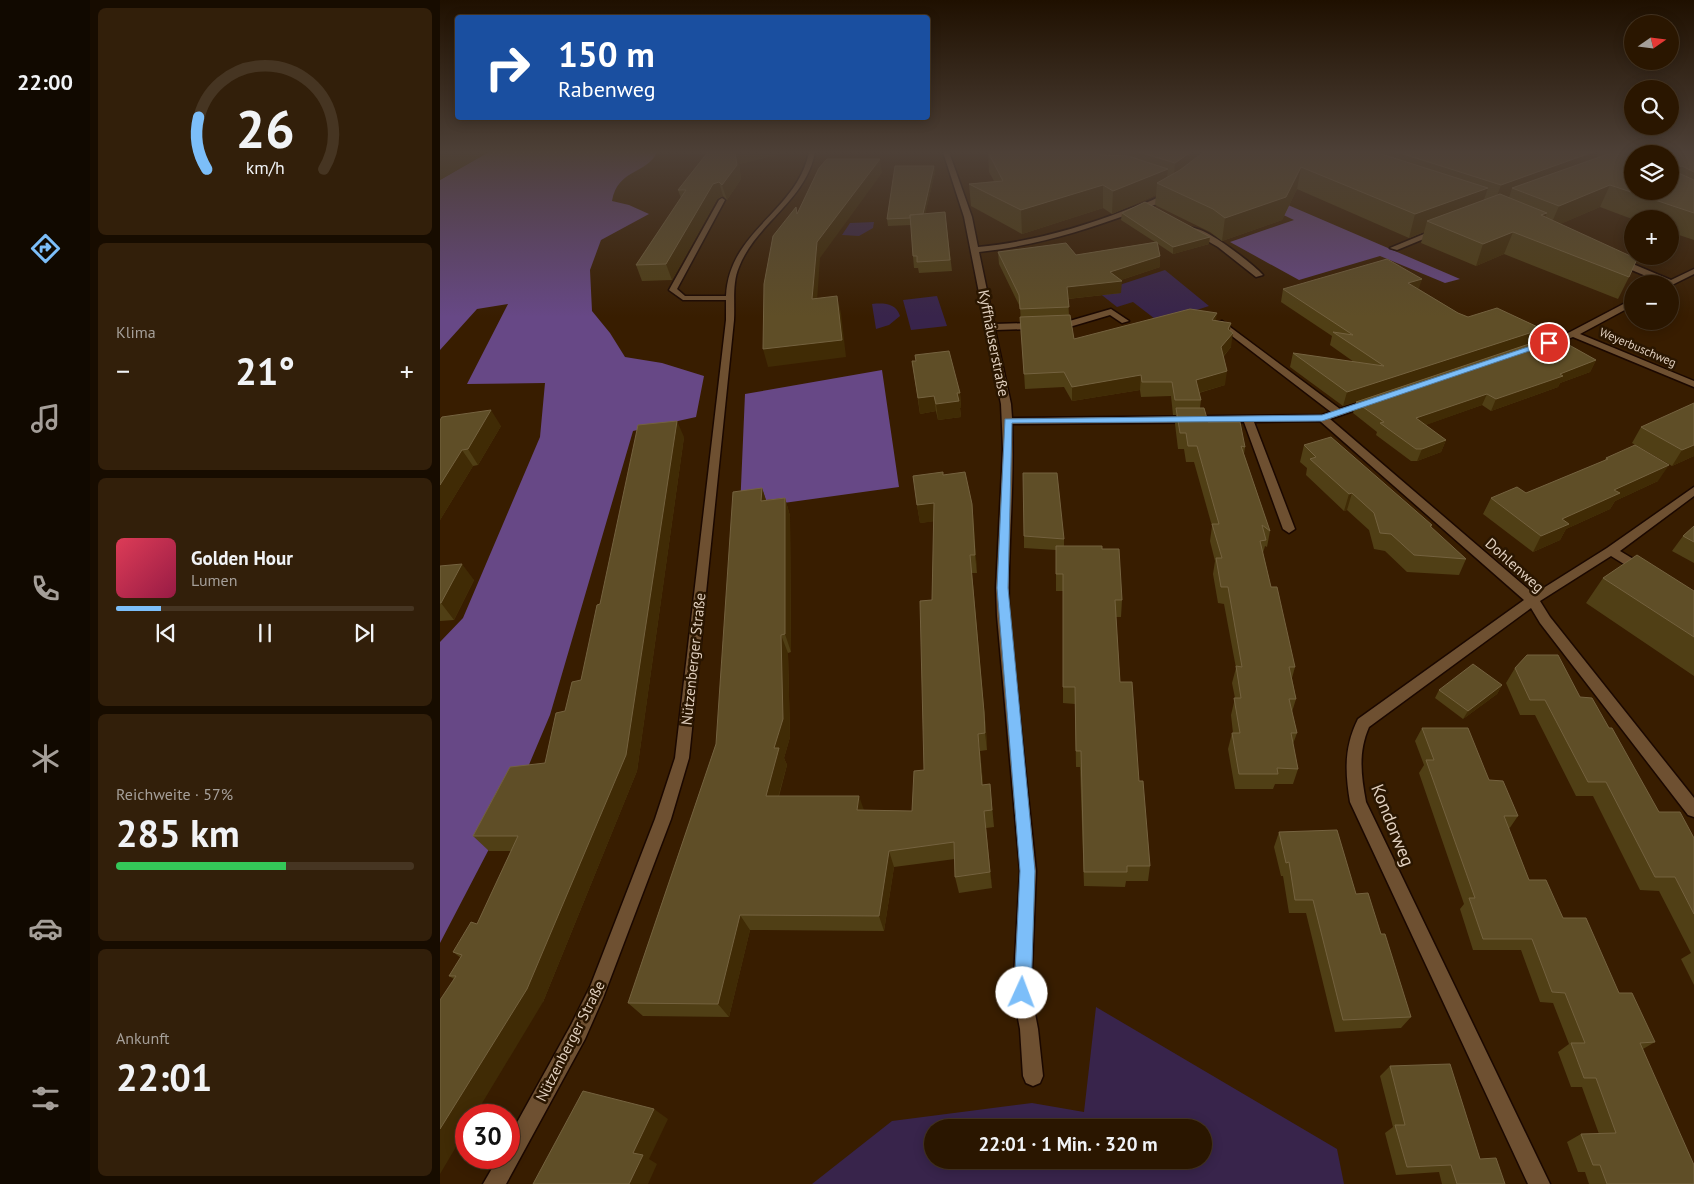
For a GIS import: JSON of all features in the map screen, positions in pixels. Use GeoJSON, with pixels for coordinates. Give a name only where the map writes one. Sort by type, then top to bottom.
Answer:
{"type":"FeatureCollection","features":[{"type":"Feature","properties":{"kind":"street"},"geometry":{"type":"LineString","coordinates":[[718,207],[673,290],[683,298],[732,298]]}},
{"type":"Feature","properties":{"kind":"street","name":"Nützenberger Straße"},"geometry":{"type":"LineString","coordinates":[[520,1137],[578,1032],[597,992],[663,819],[682,758],[734,268],[742,250],[780,207]]}},
{"type":"Feature","properties":{"kind":"street","name":"Kyffhäuserstraße"},"geometry":{"type":"LineString","coordinates":[[965,207],[992,328],[1008,421],[1003,598],[1028,871],[1022,993],[1029,1029],[1033,1076]]}},
{"type":"Feature","properties":{"kind":"street"},"geometry":{"type":"LineString","coordinates":[[975,250],[1034,244],[1065,236],[1140,207]]}},
{"type":"Feature","properties":{"kind":"street"},"geometry":{"type":"LineString","coordinates":[[1150,207],[1154,210]]}},
{"type":"Feature","properties":{"kind":"street"},"geometry":{"type":"LineString","coordinates":[[1189,227],[1221,245],[1259,275]]}},
{"type":"Feature","properties":{"kind":"street"},"geometry":{"type":"LineString","coordinates":[[1394,248],[1448,228]]}},
{"type":"Feature","properties":{"kind":"street"},"geometry":{"type":"LineString","coordinates":[[1612,258],[1651,275]]}},
{"type":"Feature","properties":{"kind":"street"},"geometry":{"type":"LineString","coordinates":[[1679,278],[1694,271]]}},
{"type":"Feature","properties":{"kind":"street"},"geometry":{"type":"LineString","coordinates":[[1530,349],[1544,340],[1573,334],[1624,307]]}},
{"type":"Feature","properties":{"kind":"street"},"geometry":{"type":"LineString","coordinates":[[992,328],[1066,325],[1111,312],[1125,321]]}},
{"type":"Feature","properties":{"kind":"street"},"geometry":{"type":"LineString","coordinates":[[1214,319],[1339,413]]}},
{"type":"Feature","properties":{"kind":"street","name":"Weyerbuschweg"},"geometry":{"type":"LineString","coordinates":[[1573,334],[1694,384]]}},
{"type":"Feature","properties":{"kind":"street"},"geometry":{"type":"LineString","coordinates":[[1008,421],[1322,418],[1376,400]]}},
{"type":"Feature","properties":{"kind":"street"},"geometry":{"type":"LineString","coordinates":[[1248,418],[1289,529]]}},
{"type":"Feature","properties":{"kind":"street","name":"Dohlenweg"},"geometry":{"type":"LineString","coordinates":[[1322,418],[1533,600],[1544,620],[1694,810]]}},
{"type":"Feature","properties":{"kind":"street","name":"Kondorweg"},"geometry":{"type":"LineString","coordinates":[[1540,1184],[1358,802],[1352,770],[1354,744],[1363,723],[1533,600],[1611,551],[1694,491]]}},
{"type":"Feature","properties":{"kind":"street"},"geometry":{"type":"LineString","coordinates":[[1611,551],[1653,576]]}},
{"type":"Feature","properties":{"kind":"street","name":"Nützenberger Straße"},"geometry":{"type":"LineString","coordinates":[[494,1184],[502,1169]]}},
{"type":"Feature","properties":{"kind":"shaded area"},"geometry":{"type":"Polygon","coordinates":[[[440,207],[634,207],[649,214],[601,240],[590,270],[592,311],[610,333],[625,357],[662,363],[704,376],[696,417],[633,431],[550,715],[512,805],[440,943],[440,642],[463,618],[540,437],[545,383],[467,384],[508,304],[477,309],[440,350],[440,207]]]}},
{"type":"Feature","properties":{"kind":"shaded area"},"geometry":{"type":"Polygon","coordinates":[[[1281,207],[1293,207],[1460,279],[1445,283],[1380,256],[1299,280],[1230,242],[1294,220],[1273,210],[1281,207]]]}},
{"type":"Feature","properties":{"kind":"shaded area"},"geometry":{"type":"Polygon","coordinates":[[[874,222],[873,228],[859,236],[842,235],[850,223],[874,222]]]}},
{"type":"Feature","properties":{"kind":"shaded area"},"geometry":{"type":"Polygon","coordinates":[[[1165,270],[1209,306],[1159,322],[1133,302],[1117,307],[1098,292],[1165,270]]]}},
{"type":"Feature","properties":{"kind":"shaded area"},"geometry":{"type":"Polygon","coordinates":[[[937,296],[947,326],[911,330],[903,300],[937,296]]]}},
{"type":"Feature","properties":{"kind":"shaded area"},"geometry":{"type":"Polygon","coordinates":[[[872,304],[893,306],[900,316],[889,325],[876,329],[872,304]]]}},
{"type":"Feature","properties":{"kind":"shaded area"},"geometry":{"type":"Polygon","coordinates":[[[882,370],[899,487],[740,509],[745,394],[882,370]]]}},
{"type":"Feature","properties":{"kind":"shaded area"},"geometry":{"type":"Polygon","coordinates":[[[1096,1007],[1337,1149],[1344,1184],[812,1184],[892,1121],[1032,1103],[1084,1112],[1096,1007]]]}},
{"type":"Feature","properties":{"kind":"building"},"geometry":{"type":"Polygon","coordinates":[[[674,207],[699,207],[666,264],[636,265],[674,207]]]}},
{"type":"Feature","properties":{"kind":"building"},"geometry":{"type":"Polygon","coordinates":[[[796,207],[797,214],[800,207],[843,207],[817,242],[812,299],[837,296],[842,340],[763,349],[764,284],[773,236],[796,207]]]}},
{"type":"Feature","properties":{"kind":"building"},"geometry":{"type":"Polygon","coordinates":[[[889,207],[925,207],[923,214],[910,215],[910,218],[887,219],[889,207]]]}},
{"type":"Feature","properties":{"kind":"building"},"geometry":{"type":"Polygon","coordinates":[[[1016,207],[1030,207],[1021,210],[1016,207]]]}},
{"type":"Feature","properties":{"kind":"building"},"geometry":{"type":"Polygon","coordinates":[[[1134,207],[1155,207],[1210,237],[1173,247],[1122,213],[1134,207]]]}},
{"type":"Feature","properties":{"kind":"building"},"geometry":{"type":"Polygon","coordinates":[[[1209,207],[1256,207],[1225,218],[1209,207]]]}},
{"type":"Feature","properties":{"kind":"building"},"geometry":{"type":"Polygon","coordinates":[[[1399,207],[1434,207],[1415,214],[1399,207]]]}},
{"type":"Feature","properties":{"kind":"building"},"geometry":{"type":"Polygon","coordinates":[[[1464,207],[1533,207],[1547,213],[1541,215],[1624,253],[1624,265],[1634,265],[1630,275],[1624,275],[1513,232],[1483,244],[1427,221],[1464,207]]]}},
{"type":"Feature","properties":{"kind":"building"},"geometry":{"type":"Polygon","coordinates":[[[1677,207],[1694,207],[1694,213],[1677,207]]]}},
{"type":"Feature","properties":{"kind":"building"},"geometry":{"type":"Polygon","coordinates":[[[945,212],[950,260],[917,262],[917,256],[913,256],[910,215],[945,212]]]}},
{"type":"Feature","properties":{"kind":"building"},"geometry":{"type":"Polygon","coordinates":[[[1157,242],[1160,256],[1110,272],[1122,281],[1067,287],[1069,307],[1020,309],[1019,295],[998,252],[1066,243],[1076,255],[1157,242]]]}},
{"type":"Feature","properties":{"kind":"building"},"geometry":{"type":"Polygon","coordinates":[[[1387,259],[1422,279],[1408,283],[1458,313],[1468,317],[1497,308],[1542,329],[1347,392],[1293,353],[1384,366],[1333,332],[1353,335],[1283,289],[1387,259]]]}},
{"type":"Feature","properties":{"kind":"building"},"geometry":{"type":"Polygon","coordinates":[[[1190,309],[1217,313],[1212,320],[1231,323],[1228,329],[1233,333],[1221,347],[1227,371],[1196,380],[1201,400],[1175,400],[1172,382],[1142,382],[1141,375],[1072,387],[1064,372],[1024,374],[1020,317],[1070,315],[1074,339],[1190,309]]]}},
{"type":"Feature","properties":{"kind":"building"},"geometry":{"type":"Polygon","coordinates":[[[1553,336],[1596,360],[1560,374],[1563,376],[1496,399],[1487,394],[1416,418],[1446,440],[1422,449],[1416,449],[1380,423],[1384,422],[1356,402],[1553,336]]]}},
{"type":"Feature","properties":{"kind":"building"},"geometry":{"type":"Polygon","coordinates":[[[949,351],[960,393],[957,393],[959,401],[936,404],[934,396],[918,398],[912,361],[916,361],[915,355],[949,351]]]}},
{"type":"Feature","properties":{"kind":"building"},"geometry":{"type":"Polygon","coordinates":[[[1694,403],[1694,445],[1682,450],[1641,427],[1694,403]]]}},
{"type":"Feature","properties":{"kind":"building"},"geometry":{"type":"Polygon","coordinates":[[[1176,408],[1204,408],[1208,422],[1240,422],[1245,447],[1241,446],[1270,531],[1262,525],[1266,540],[1260,541],[1271,587],[1277,587],[1295,667],[1289,667],[1296,699],[1289,699],[1297,733],[1291,733],[1298,769],[1277,768],[1278,774],[1239,774],[1232,733],[1240,733],[1234,698],[1241,698],[1236,666],[1242,667],[1228,587],[1221,587],[1216,558],[1222,558],[1212,524],[1219,524],[1197,446],[1188,446],[1186,433],[1180,433],[1176,408]]]}},
{"type":"Feature","properties":{"kind":"building"},"geometry":{"type":"Polygon","coordinates":[[[491,410],[468,449],[462,450],[440,485],[440,420],[442,417],[491,410]]]}},
{"type":"Feature","properties":{"kind":"building"},"geometry":{"type":"Polygon","coordinates":[[[677,421],[626,755],[527,989],[440,1129],[440,1000],[456,976],[449,976],[462,955],[453,952],[471,922],[477,924],[518,836],[473,836],[510,767],[545,763],[556,713],[565,711],[572,682],[581,680],[597,605],[600,604],[638,425],[677,421]]]}},
{"type":"Feature","properties":{"kind":"building"},"geometry":{"type":"Polygon","coordinates":[[[1331,437],[1432,525],[1430,526],[1466,559],[1414,555],[1391,534],[1380,533],[1374,513],[1352,493],[1349,494],[1310,459],[1316,457],[1304,445],[1331,437]]]}},
{"type":"Feature","properties":{"kind":"building"},"geometry":{"type":"Polygon","coordinates":[[[1635,445],[1669,465],[1614,490],[1620,493],[1562,519],[1569,524],[1541,536],[1491,498],[1517,487],[1526,493],[1608,459],[1606,458],[1635,445]]]}},
{"type":"Feature","properties":{"kind":"building"},"geometry":{"type":"Polygon","coordinates":[[[943,472],[943,475],[965,472],[972,504],[975,555],[970,555],[985,733],[978,734],[982,785],[990,784],[992,810],[984,811],[990,872],[955,877],[954,842],[889,851],[879,916],[740,915],[718,1004],[628,1003],[716,744],[733,492],[762,488],[761,501],[785,498],[785,634],[781,635],[783,719],[774,748],[779,748],[766,796],[859,796],[857,810],[912,811],[914,771],[924,770],[920,601],[932,600],[934,503],[917,505],[913,476],[943,472]]]}},
{"type":"Feature","properties":{"kind":"building"},"geometry":{"type":"Polygon","coordinates":[[[1023,473],[1057,473],[1064,539],[1024,536],[1023,473]]]}},
{"type":"Feature","properties":{"kind":"building"},"geometry":{"type":"Polygon","coordinates":[[[1694,526],[1694,542],[1683,536],[1694,526]]]}},
{"type":"Feature","properties":{"kind":"building"},"geometry":{"type":"Polygon","coordinates":[[[1056,546],[1102,546],[1102,549],[1119,549],[1122,600],[1115,600],[1120,682],[1132,682],[1139,781],[1143,781],[1150,866],[1127,866],[1127,872],[1084,872],[1081,751],[1076,751],[1075,687],[1063,687],[1063,574],[1056,574],[1056,546]]]}},
{"type":"Feature","properties":{"kind":"building"},"geometry":{"type":"Polygon","coordinates":[[[1637,555],[1694,591],[1694,637],[1603,578],[1637,555]]]}},
{"type":"Feature","properties":{"kind":"building"},"geometry":{"type":"Polygon","coordinates":[[[462,564],[441,603],[440,603],[440,566],[462,564]]]}},
{"type":"Feature","properties":{"kind":"building"},"geometry":{"type":"Polygon","coordinates":[[[1527,655],[1558,655],[1580,697],[1592,698],[1609,728],[1612,728],[1659,812],[1680,812],[1694,838],[1694,914],[1675,877],[1655,877],[1606,782],[1588,782],[1545,700],[1530,700],[1515,668],[1527,655]]]}},
{"type":"Feature","properties":{"kind":"building"},"geometry":{"type":"Polygon","coordinates":[[[1473,664],[1502,685],[1468,711],[1439,690],[1473,664]]]}},
{"type":"Feature","properties":{"kind":"building"},"geometry":{"type":"Polygon","coordinates":[[[1422,728],[1468,728],[1489,780],[1503,781],[1518,816],[1504,816],[1529,880],[1546,880],[1563,918],[1586,918],[1619,993],[1632,993],[1655,1042],[1640,1043],[1694,1165],[1694,1184],[1607,1184],[1600,1165],[1593,1165],[1581,1134],[1616,1133],[1596,1078],[1584,1078],[1571,1043],[1585,1043],[1565,993],[1552,992],[1532,939],[1483,939],[1469,898],[1475,898],[1426,760],[1434,760],[1422,728]]]}},
{"type":"Feature","properties":{"kind":"building"},"geometry":{"type":"Polygon","coordinates":[[[1337,830],[1356,894],[1368,893],[1381,934],[1385,934],[1411,1017],[1343,1020],[1313,900],[1295,900],[1289,862],[1286,863],[1279,832],[1337,830]]]}},
{"type":"Feature","properties":{"kind":"building"},"geometry":{"type":"Polygon","coordinates":[[[1450,1064],[1480,1159],[1496,1158],[1505,1184],[1457,1184],[1451,1165],[1407,1167],[1395,1125],[1405,1125],[1390,1066],[1450,1064]]]}},
{"type":"Feature","properties":{"kind":"building"},"geometry":{"type":"Polygon","coordinates":[[[583,1091],[654,1109],[633,1153],[643,1155],[629,1184],[533,1184],[583,1091]]]}},
{"type":"Feature","properties":{"kind":"route"},"geometry":{"type":"LineString","coordinates":[[1022,993],[1028,871],[1003,616],[1002,588],[1008,421],[1322,418],[1549,343]]}}]}
